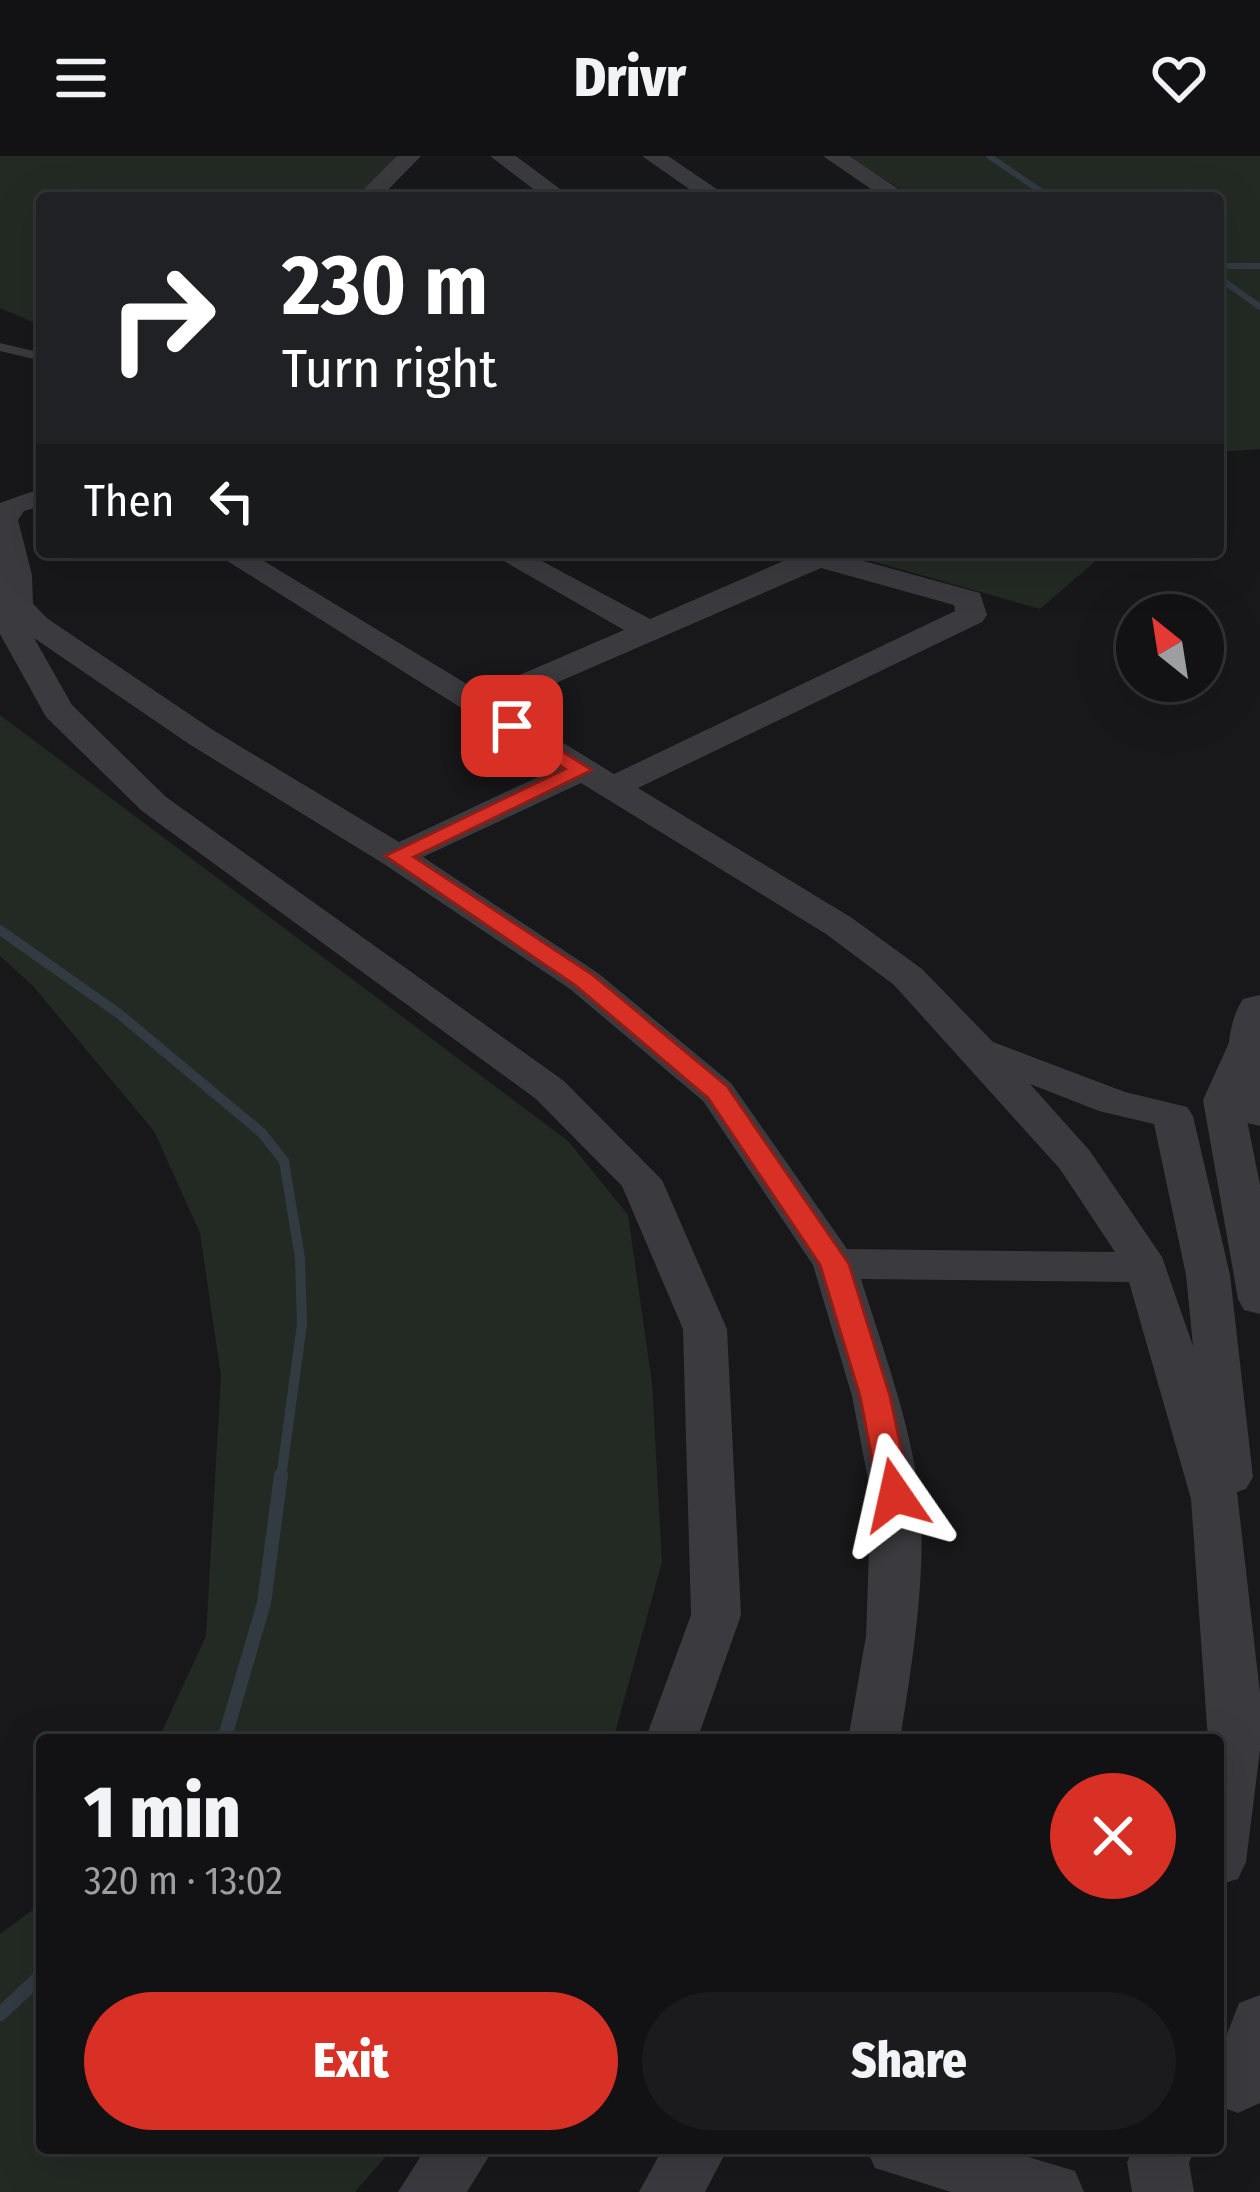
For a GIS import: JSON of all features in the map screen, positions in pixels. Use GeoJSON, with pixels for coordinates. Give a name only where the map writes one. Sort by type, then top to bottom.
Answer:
{"type":"FeatureCollection","features":[{"type":"Feature","properties":{"kind":"street"},"geometry":{"type":"LineString","coordinates":[[378,192],[410,156]]}},
{"type":"Feature","properties":{"kind":"street"},"geometry":{"type":"LineString","coordinates":[[501,156],[552,192]]}},
{"type":"Feature","properties":{"kind":"street"},"geometry":{"type":"LineString","coordinates":[[653,156],[709,192]]}},
{"type":"Feature","properties":{"kind":"street"},"geometry":{"type":"LineString","coordinates":[[834,156],[891,192]]}},
{"type":"Feature","properties":{"kind":"street"},"geometry":{"type":"LineString","coordinates":[[36,498],[14,505],[3,520],[16,575],[18,606],[11,625],[58,710],[154,804],[550,1090],[641,1180],[705,1329],[716,1615],[673,1734]]}},
{"type":"Feature","properties":{"kind":"street"},"geometry":{"type":"LineString","coordinates":[[238,558],[839,926],[908,977],[1075,1160],[1147,1267],[1215,1499],[1237,1724],[1224,1818]]}},
{"type":"Feature","properties":{"kind":"street"},"geometry":{"type":"LineString","coordinates":[[514,558],[649,631]]}},
{"type":"Feature","properties":{"kind":"street"},"geometry":{"type":"LineString","coordinates":[[478,704],[649,631],[800,558]]}},
{"type":"Feature","properties":{"kind":"street"},"geometry":{"type":"LineString","coordinates":[[612,788],[971,615],[969,600],[946,590],[818,558]]}},
{"type":"Feature","properties":{"kind":"street"},"geometry":{"type":"LineString","coordinates":[[18,606],[37,626],[201,737],[397,856],[584,981],[717,1092],[834,1264],[875,1396],[895,1495],[890,1636],[875,1734]]}},
{"type":"Feature","properties":{"kind":"street"},"geometry":{"type":"LineString","coordinates":[[397,856],[581,770]]}},
{"type":"Feature","properties":{"kind":"street"},"geometry":{"type":"LineString","coordinates":[[1256,1023],[1260,1111]]}},
{"type":"Feature","properties":{"kind":"street"},"geometry":{"type":"LineString","coordinates":[[1208,1276],[1258,1288],[1223,1100],[1256,1023]]}},
{"type":"Feature","properties":{"kind":"street"},"geometry":{"type":"LineString","coordinates":[[976,1048],[1113,1102],[1173,1116],[1208,1276],[1260,1778]]}},
{"type":"Feature","properties":{"kind":"street"},"geometry":{"type":"LineString","coordinates":[[1075,1160],[1081,1111],[1113,1102]]}},
{"type":"Feature","properties":{"kind":"street"},"geometry":{"type":"LineString","coordinates":[[834,1264],[1147,1267]]}},
{"type":"Feature","properties":{"kind":"street"},"geometry":{"type":"LineString","coordinates":[[1239,2090],[1260,2021]]}},
{"type":"Feature","properties":{"kind":"street"},"geometry":{"type":"LineString","coordinates":[[430,2192],[459,2154]]}},
{"type":"Feature","properties":{"kind":"street"},"geometry":{"type":"LineString","coordinates":[[670,2192],[694,2154]]}},
{"type":"Feature","properties":{"kind":"street"},"geometry":{"type":"LineString","coordinates":[[917,2154],[1053,2192]]}},
{"type":"Feature","properties":{"kind":"street"},"geometry":{"type":"LineString","coordinates":[[1162,2154],[1157,2162],[1162,2192]]}},
{"type":"Feature","properties":{"kind":"lane"},"geometry":{"type":"LineString","coordinates":[[0,347],[36,356]]}},
{"type":"Feature","properties":{"kind":"shaded area"},"geometry":{"type":"Polygon","coordinates":[[[0,156],[397,156],[365,192],[36,192],[36,323],[0,308],[0,156]]]}},
{"type":"Feature","properties":{"kind":"shaded area"},"geometry":{"type":"Polygon","coordinates":[[[847,156],[1260,156],[1260,449],[1224,452],[1224,192],[905,192],[847,156]]]}},
{"type":"Feature","properties":{"kind":"shaded area"},"geometry":{"type":"Polygon","coordinates":[[[861,558],[1099,558],[1040,609],[861,558]]]}},
{"type":"Feature","properties":{"kind":"shaded area"},"geometry":{"type":"Polygon","coordinates":[[[0,715],[568,1141],[628,1215],[652,1383],[662,1562],[615,1734],[161,1734],[206,1636],[221,1376],[200,1233],[154,1131],[33,986],[0,956],[0,715]]]}},
{"type":"Feature","properties":{"kind":"shaded area"},"geometry":{"type":"Polygon","coordinates":[[[36,1907],[36,2154],[388,2154],[355,2192],[0,2192],[0,1934],[36,1907]]]}},
{"type":"Feature","properties":{"kind":"waterway"},"geometry":{"type":"LineString","coordinates":[[989,156],[1042,192]]}},
{"type":"Feature","properties":{"kind":"waterway"},"geometry":{"type":"LineString","coordinates":[[1224,266],[1260,266]]}},
{"type":"Feature","properties":{"kind":"waterway"},"geometry":{"type":"LineString","coordinates":[[1224,281],[1260,307]]}},
{"type":"Feature","properties":{"kind":"waterway"},"geometry":{"type":"LineString","coordinates":[[0,930],[118,1013],[262,1133],[284,1161],[300,1258],[302,1324],[281,1478]]}},
{"type":"Feature","properties":{"kind":"waterway"},"geometry":{"type":"LineString","coordinates":[[226,1734],[264,1603],[281,1475]]}},
{"type":"Feature","properties":{"kind":"waterway"},"geometry":{"type":"LineString","coordinates":[[0,2014],[36,1981]]}},
{"type":"Feature","properties":{"kind":"route"},"geometry":{"type":"LineString","coordinates":[[512,726],[581,770],[397,856],[584,981],[645,1027],[717,1092],[834,1264],[875,1396],[895,1495]]}}]}
